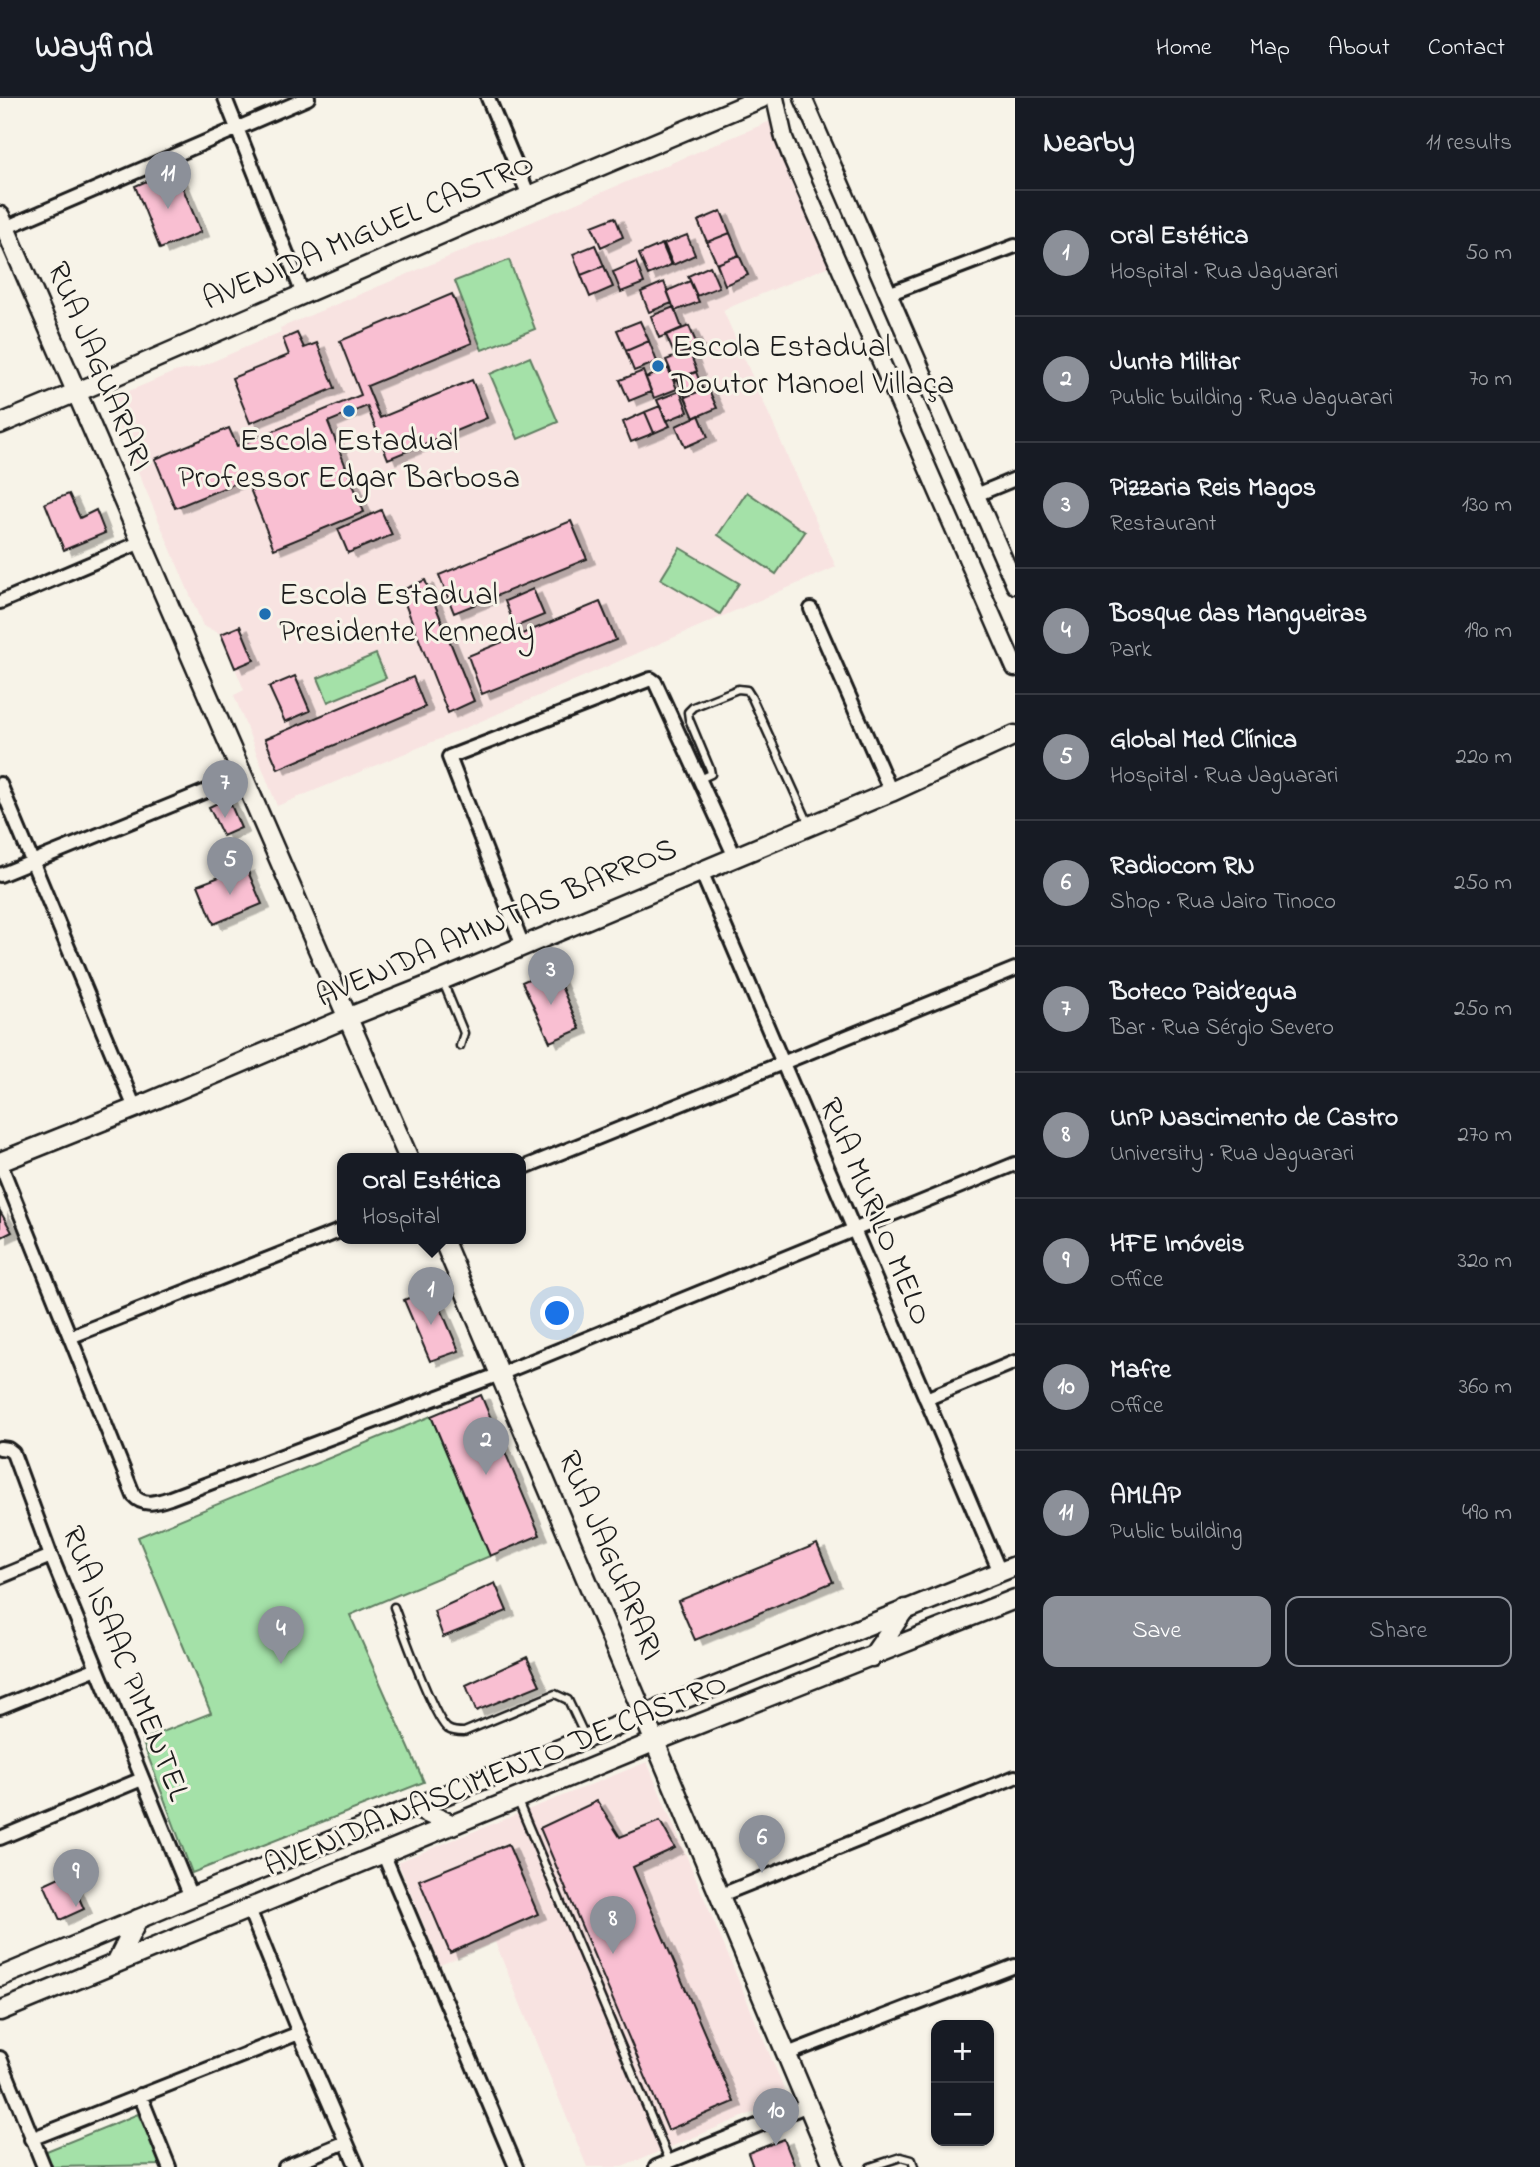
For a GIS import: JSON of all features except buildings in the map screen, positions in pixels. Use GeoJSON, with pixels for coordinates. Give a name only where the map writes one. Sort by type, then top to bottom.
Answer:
{"type":"FeatureCollection","features":[{"type":"Feature","properties":{"kind":"main road","name":"AVENIDA MIGUEL CASTRO"},"geometry":{"type":"LineString","coordinates":[[0,424],[762,98]]}},
{"type":"Feature","properties":{"kind":"main road","name":"RUA JAGUARARI"},"geometry":{"type":"LineString","coordinates":[[3,222],[406,1153]]}},
{"type":"Feature","properties":{"kind":"main road","name":"AVENIDA AMINTAS BARROS"},"geometry":{"type":"LineString","coordinates":[[0,1163],[891,792],[1015,735]]}},
{"type":"Feature","properties":{"kind":"main road","name":"RUA JAGUARARI"},"geometry":{"type":"LineString","coordinates":[[445,1244],[834,2167]]}},
{"type":"Feature","properties":{"kind":"main road","name":"AVENIDA NASCIMENTO DE CASTRO"},"geometry":{"type":"LineString","coordinates":[[0,1977],[586,1737],[1008,1569]]}},
{"type":"Feature","properties":{"kind":"main road","name":"AVENIDA NASCIMENTO DE CASTRO"},"geometry":{"type":"LineString","coordinates":[[0,2011],[656,1741],[1015,1599]]}},
{"type":"Feature","properties":{"kind":"main road"},"geometry":{"type":"LineString","coordinates":[[872,1657],[905,1609]]}},
{"type":"Feature","properties":{"kind":"main road"},"geometry":{"type":"LineString","coordinates":[[413,1808],[452,1824]]}},
{"type":"Feature","properties":{"kind":"main road"},"geometry":{"type":"LineString","coordinates":[[117,1961],[138,1919]]}},
{"type":"Feature","properties":{"kind":"street"},"geometry":{"type":"LineString","coordinates":[[225,98],[303,294]]}},
{"type":"Feature","properties":{"kind":"street"},"geometry":{"type":"LineString","coordinates":[[3,222],[237,130],[308,98]]}},
{"type":"Feature","properties":{"kind":"street"},"geometry":{"type":"LineString","coordinates":[[488,98],[529,196]]}},
{"type":"Feature","properties":{"kind":"street"},"geometry":{"type":"LineString","coordinates":[[775,98],[784,138],[792,158],[1015,668]]}},
{"type":"Feature","properties":{"kind":"street"},"geometry":{"type":"LineString","coordinates":[[803,98],[1015,585]]}},
{"type":"Feature","properties":{"kind":"street"},"geometry":{"type":"LineString","coordinates":[[888,294],[1015,246]]}},
{"type":"Feature","properties":{"kind":"street"},"geometry":{"type":"LineString","coordinates":[[976,495],[1015,479]]}},
{"type":"Feature","properties":{"kind":"street"},"geometry":{"type":"LineString","coordinates":[[0,602],[141,542]]}},
{"type":"Feature","properties":{"kind":"street"},"geometry":{"type":"LineString","coordinates":[[811,610],[891,792]]}},
{"type":"Feature","properties":{"kind":"street"},"geometry":{"type":"LineString","coordinates":[[523,946],[449,757],[651,679],[656,682],[735,857]]}},
{"type":"Feature","properties":{"kind":"street"},"geometry":{"type":"LineString","coordinates":[[0,875],[243,776]]}},
{"type":"Feature","properties":{"kind":"street"},"geometry":{"type":"LineString","coordinates":[[0,784],[135,1108]]}},
{"type":"Feature","properties":{"kind":"street","name":"RUA MURILO MELO"},"geometry":{"type":"LineString","coordinates":[[701,871],[926,1399],[1008,1569]]}},
{"type":"Feature","properties":{"kind":"street"},"geometry":{"type":"LineString","coordinates":[[526,1167],[1015,969]]}},
{"type":"Feature","properties":{"kind":"street"},"geometry":{"type":"LineString","coordinates":[[0,1163],[134,1496],[149,1503],[170,1498],[500,1374],[1015,1164]]}},
{"type":"Feature","properties":{"kind":"street"},"geometry":{"type":"LineString","coordinates":[[70,1337],[337,1232]]}},
{"type":"Feature","properties":{"kind":"street"},"geometry":{"type":"LineString","coordinates":[[926,1399],[1015,1362]]}},
{"type":"Feature","properties":{"kind":"street","name":"RUA ISAAC PIMENTEL"},"geometry":{"type":"LineString","coordinates":[[5,1449],[13,1453],[51,1556],[191,1897]]}},
{"type":"Feature","properties":{"kind":"street"},"geometry":{"type":"LineString","coordinates":[[0,1577],[51,1556]]}},
{"type":"Feature","properties":{"kind":"street"},"geometry":{"type":"LineString","coordinates":[[0,1707],[97,1668]]}},
{"type":"Feature","properties":{"kind":"street"},"geometry":{"type":"LineString","coordinates":[[720,1895],[1015,1777]]}},
{"type":"Feature","properties":{"kind":"street"},"geometry":{"type":"LineString","coordinates":[[0,1838],[142,1779]]}},
{"type":"Feature","properties":{"kind":"street"},"geometry":{"type":"LineString","coordinates":[[383,1853],[516,2167]]}},
{"type":"Feature","properties":{"kind":"street"},"geometry":{"type":"LineString","coordinates":[[248,1909],[357,2167]]}},
{"type":"Feature","properties":{"kind":"street"},"geometry":{"type":"LineString","coordinates":[[787,2054],[1015,1966]]}},
{"type":"Feature","properties":{"kind":"street"},"geometry":{"type":"LineString","coordinates":[[32,2139],[299,2033]]}},
{"type":"Feature","properties":{"kind":"street"},"geometry":{"type":"LineString","coordinates":[[0,2058],[44,2167]]}},
{"type":"Feature","properties":{"kind":"street"},"geometry":{"type":"LineString","coordinates":[[140,2095],[169,2167]]}},
{"type":"Feature","properties":{"kind":"street"},"geometry":{"type":"LineString","coordinates":[[656,2167],[671,2164],[808,2105]]}},
{"type":"Feature","properties":{"kind":"street"},"geometry":{"type":"LineString","coordinates":[[285,2167],[346,2142]]}},
{"type":"Feature","properties":{"kind":"lane"},"geometry":{"type":"LineString","coordinates":[[700,780],[710,774],[710,769],[688,712],[693,707],[738,689],[747,690],[810,826]]}},
{"type":"Feature","properties":{"kind":"lane"},"geometry":{"type":"LineString","coordinates":[[442,981],[464,1033],[460,1046]]}},
{"type":"Feature","properties":{"kind":"lane"},"geometry":{"type":"LineString","coordinates":[[394,1607],[436,1712],[448,1729],[464,1732],[555,1694],[568,1700],[586,1737]]}},
{"type":"Feature","properties":{"kind":"lane"},"geometry":{"type":"LineString","coordinates":[[516,1798],[671,2164]]}},
{"type":"Feature","properties":{"kind":"lane"},"geometry":{"type":"LineString","coordinates":[[870,2167],[901,2157],[912,2160],[914,2167]]}},
{"type":"Feature","properties":{"kind":"shaded area"},"geometry":{"type":"Polygon","coordinates":[[[773,120],[832,265],[723,310],[836,567],[442,738],[277,806],[234,695],[244,690],[221,634],[203,626],[108,400],[174,372],[200,367],[281,332],[280,328],[773,120]]]}},
{"type":"Feature","properties":{"kind":"shaded area"},"geometry":{"type":"Polygon","coordinates":[[[647,1762],[788,2098],[622,2167],[587,2167],[495,1942],[440,1965],[398,1862],[647,1762]]]}},
{"type":"Feature","properties":{"kind":"green space"},"geometry":{"type":"Polygon","coordinates":[[[509,260],[535,329],[482,350],[455,281],[509,260]]]}},
{"type":"Feature","properties":{"kind":"green space"},"geometry":{"type":"Polygon","coordinates":[[[530,357],[558,422],[518,439],[490,374],[530,357]]]}},
{"type":"Feature","properties":{"kind":"green space"},"geometry":{"type":"Polygon","coordinates":[[[747,492],[805,532],[776,574],[718,535],[747,492]]]}},
{"type":"Feature","properties":{"kind":"green space"},"geometry":{"type":"Polygon","coordinates":[[[680,548],[739,583],[720,614],[661,579],[680,548]]]}},
{"type":"Feature","properties":{"kind":"green space"},"geometry":{"type":"Polygon","coordinates":[[[376,654],[386,678],[328,702],[318,678],[376,654]]]}},
{"type":"Feature","properties":{"kind":"green space"},"geometry":{"type":"Polygon","coordinates":[[[431,1416],[490,1556],[350,1615],[424,1782],[192,1873],[142,1740],[211,1713],[138,1537],[431,1416]]]}},
{"type":"Feature","properties":{"kind":"green space"},"geometry":{"type":"Polygon","coordinates":[[[138,2114],[163,2165],[51,2167],[44,2152],[138,2114]]]}},
{"type":"Feature","properties":{"kind":"place","name":"AMLAP"},"geometry":{"type":"Point","coordinates":[168,209]}},
{"type":"Feature","properties":{"kind":"place","name":"Escola Estadual Doutor Manoel Villaça"},"geometry":{"type":"Point","coordinates":[658,366]}},
{"type":"Feature","properties":{"kind":"place","name":"Escola Estadual Professor Edgar Barbosa"},"geometry":{"type":"Point","coordinates":[349,411]}},
{"type":"Feature","properties":{"kind":"place","name":"Escola Estadual Presidente Kennedy"},"geometry":{"type":"Point","coordinates":[265,614]}},
{"type":"Feature","properties":{"kind":"place","name":"Boteco Paid´egua"},"geometry":{"type":"Point","coordinates":[225,818]}},
{"type":"Feature","properties":{"kind":"place","name":"Global Med Clínica"},"geometry":{"type":"Point","coordinates":[230,895]}},
{"type":"Feature","properties":{"kind":"place","name":"Pizzaria Reis Magos"},"geometry":{"type":"Point","coordinates":[551,1005]}},
{"type":"Feature","properties":{"kind":"place","name":"Oral Estética"},"geometry":{"type":"Point","coordinates":[431,1325]}},
{"type":"Feature","properties":{"kind":"place","name":"Junta Militar"},"geometry":{"type":"Point","coordinates":[486,1475]}},
{"type":"Feature","properties":{"kind":"place","name":"Bosque das Mangueiras"},"geometry":{"type":"Point","coordinates":[281,1664]}},
{"type":"Feature","properties":{"kind":"place","name":"Radiocom RN"},"geometry":{"type":"Point","coordinates":[762,1873]}},
{"type":"Feature","properties":{"kind":"place","name":"HFE Imóveis"},"geometry":{"type":"Point","coordinates":[76,1907]}},
{"type":"Feature","properties":{"kind":"place","name":"UnP Nascimento de Castro"},"geometry":{"type":"Point","coordinates":[613,1954]}},
{"type":"Feature","properties":{"kind":"place","name":"Mafre"},"geometry":{"type":"Point","coordinates":[776,2146]}}]}
